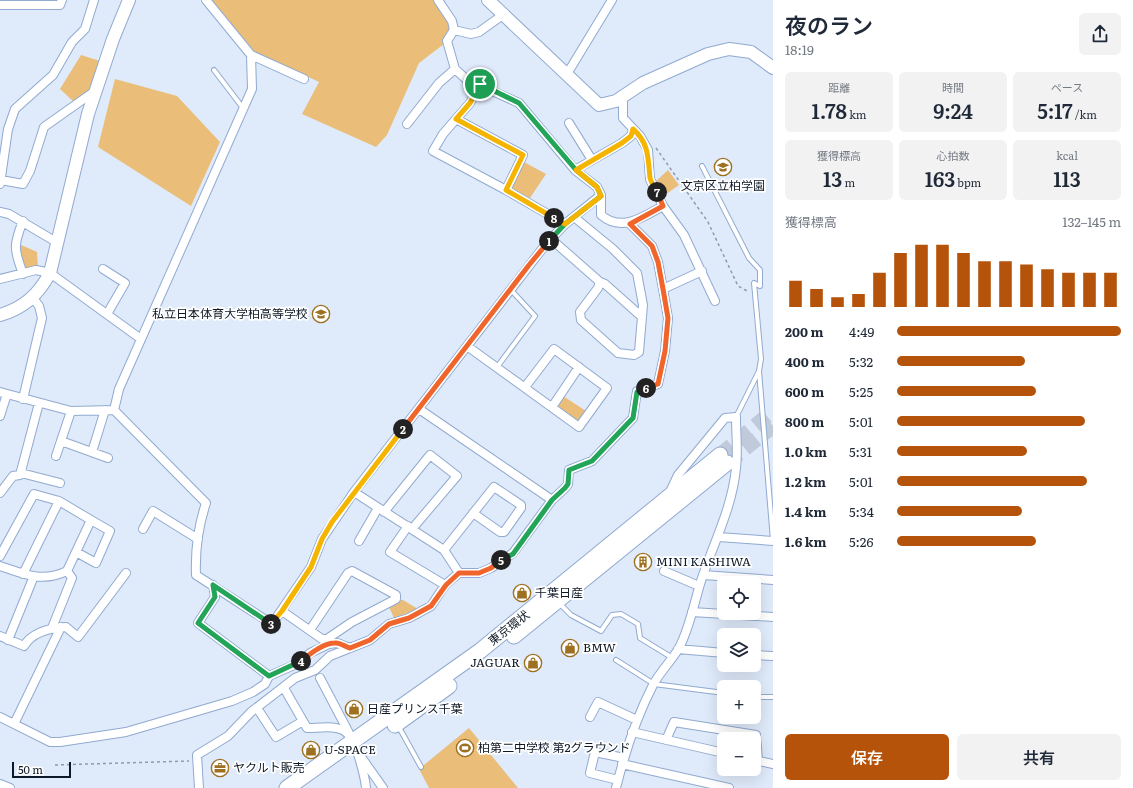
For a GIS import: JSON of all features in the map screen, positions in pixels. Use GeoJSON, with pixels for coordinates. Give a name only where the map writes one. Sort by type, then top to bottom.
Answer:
{"type":"FeatureCollection","features":[{"type":"Feature","properties":{"kind":"highway","name":"東京環状"},"geometry":{"type":"LineString","coordinates":[[287,788],[480,650],[667,498],[724,459],[558,602],[421,706],[353,742],[305,788]]}},
{"type":"Feature","properties":{"kind":"street"},"geometry":{"type":"LineString","coordinates":[[0,5],[60,5],[62,0]]}},
{"type":"Feature","properties":{"kind":"street"},"geometry":{"type":"LineString","coordinates":[[94,0],[85,30],[72,42],[53,75],[15,110],[8,129],[0,182],[23,184],[30,171],[44,127],[95,91]]}},
{"type":"Feature","properties":{"kind":"street"},"geometry":{"type":"LineString","coordinates":[[0,315],[15,310],[33,298],[42,287],[50,273],[95,91],[113,39],[129,0]]}},
{"type":"Feature","properties":{"kind":"street"},"geometry":{"type":"LineString","coordinates":[[206,0],[251,55],[304,79]]}},
{"type":"Feature","properties":{"kind":"street"},"geometry":{"type":"LineString","coordinates":[[199,788],[197,755],[228,736],[257,708],[295,678],[315,670],[330,656],[370,640],[389,624],[409,618],[427,609],[437,599],[446,585],[459,573],[479,573],[491,568],[513,554],[552,500],[568,484],[569,470],[592,461],[633,418],[637,392],[658,384],[665,351],[668,318],[658,262],[652,246],[630,224],[606,219],[601,215],[601,196],[597,187],[576,170],[519,103],[480,84],[466,79],[455,69],[447,41],[454,30],[452,21],[438,0]]}},
{"type":"Feature","properties":{"kind":"street"},"geometry":{"type":"LineString","coordinates":[[488,0],[599,104],[623,98],[643,83],[708,54],[728,49],[751,52],[773,68]]}},
{"type":"Feature","properties":{"kind":"street"},"geometry":{"type":"LineString","coordinates":[[567,74],[612,0]]}},
{"type":"Feature","properties":{"kind":"street"},"geometry":{"type":"LineString","coordinates":[[454,30],[471,34],[479,32],[504,14]]}},
{"type":"Feature","properties":{"kind":"street"},"geometry":{"type":"LineString","coordinates":[[114,410],[118,389],[244,108],[253,84],[251,55]]}},
{"type":"Feature","properties":{"kind":"street"},"geometry":{"type":"LineString","coordinates":[[407,124],[439,83],[455,69]]}},
{"type":"Feature","properties":{"kind":"street"},"geometry":{"type":"LineString","coordinates":[[480,84],[470,103],[443,134],[434,151],[565,224]]}},
{"type":"Feature","properties":{"kind":"street"},"geometry":{"type":"LineString","coordinates":[[623,98],[623,118],[640,136],[648,150],[650,179],[663,206],[684,235],[702,270],[715,301]]}},
{"type":"Feature","properties":{"kind":"street"},"geometry":{"type":"LineString","coordinates":[[456,119],[523,155],[506,190]]}},
{"type":"Feature","properties":{"kind":"street"},"geometry":{"type":"LineString","coordinates":[[569,122],[592,160]]}},
{"type":"Feature","properties":{"kind":"street"},"geometry":{"type":"LineString","coordinates":[[576,170],[622,143],[631,136],[633,129]]}},
{"type":"Feature","properties":{"kind":"street"},"geometry":{"type":"LineString","coordinates":[[0,416],[4,393],[71,411],[114,410],[206,503],[200,523],[196,575],[272,624],[311,567],[322,539],[332,522],[354,492],[529,265],[565,224],[601,196]]}},
{"type":"Feature","properties":{"kind":"street"},"geometry":{"type":"LineString","coordinates":[[630,224],[663,206]]}},
{"type":"Feature","properties":{"kind":"street"},"geometry":{"type":"LineString","coordinates":[[0,212],[9,214],[23,221],[58,243]]}},
{"type":"Feature","properties":{"kind":"street"},"geometry":{"type":"LineString","coordinates":[[574,217],[613,248],[637,273],[643,305],[639,352],[634,355],[618,352],[581,320],[580,312],[598,288],[600,282]]}},
{"type":"Feature","properties":{"kind":"street"},"geometry":{"type":"LineString","coordinates":[[23,221],[17,235],[15,251],[23,274]]}},
{"type":"Feature","properties":{"kind":"street"},"geometry":{"type":"LineString","coordinates":[[551,239],[642,317]]}},
{"type":"Feature","properties":{"kind":"street"},"geometry":{"type":"LineString","coordinates":[[103,269],[125,283],[107,314]]}},
{"type":"Feature","properties":{"kind":"street"},"geometry":{"type":"LineString","coordinates":[[0,279],[39,270],[50,273],[141,339]]}},
{"type":"Feature","properties":{"kind":"street"},"geometry":{"type":"LineString","coordinates":[[663,289],[702,270]]}},
{"type":"Feature","properties":{"kind":"street"},"geometry":{"type":"LineString","coordinates":[[23,399],[42,318],[39,306],[33,298]]}},
{"type":"Feature","properties":{"kind":"street"},"geometry":{"type":"LineString","coordinates":[[467,346],[579,427],[607,388],[554,349],[525,387]]}},
{"type":"Feature","properties":{"kind":"street"},"geometry":{"type":"LineString","coordinates":[[552,407],[579,367]]}},
{"type":"Feature","properties":{"kind":"street"},"geometry":{"type":"LineString","coordinates":[[0,493],[12,476],[20,475],[39,403]]}},
{"type":"Feature","properties":{"kind":"street"},"geometry":{"type":"LineString","coordinates":[[419,409],[552,500]]}},
{"type":"Feature","properties":{"kind":"street"},"geometry":{"type":"LineString","coordinates":[[92,452],[105,410]]}},
{"type":"Feature","properties":{"kind":"street"},"geometry":{"type":"LineString","coordinates":[[56,456],[71,411]]}},
{"type":"Feature","properties":{"kind":"street"},"geometry":{"type":"LineString","coordinates":[[667,498],[678,475],[725,418],[736,417],[736,468],[730,503],[719,537],[699,586],[692,612],[678,649],[671,657],[654,684],[637,720],[632,732],[623,761],[617,784],[590,773],[595,752],[623,761],[729,788]]}},
{"type":"Feature","properties":{"kind":"street"},"geometry":{"type":"LineString","coordinates":[[61,441],[108,458]]}},
{"type":"Feature","properties":{"kind":"street"},"geometry":{"type":"LineString","coordinates":[[359,541],[381,510],[430,455],[457,476],[410,527],[390,552],[446,585]]}},
{"type":"Feature","properties":{"kind":"street"},"geometry":{"type":"LineString","coordinates":[[20,473],[60,482]]}},
{"type":"Feature","properties":{"kind":"street"},"geometry":{"type":"LineString","coordinates":[[444,550],[473,513],[494,487],[521,505],[522,508],[504,532],[500,532],[473,513]]}},
{"type":"Feature","properties":{"kind":"street"},"geometry":{"type":"LineString","coordinates":[[354,492],[444,550],[459,573]]}},
{"type":"Feature","properties":{"kind":"street"},"geometry":{"type":"LineString","coordinates":[[0,556],[34,494],[59,501],[110,531],[96,563],[76,552]]}},
{"type":"Feature","properties":{"kind":"street"},"geometry":{"type":"LineString","coordinates":[[23,574],[59,501]]}},
{"type":"Feature","properties":{"kind":"street"},"geometry":{"type":"LineString","coordinates":[[142,529],[153,511],[198,539]]}},
{"type":"Feature","properties":{"kind":"street"},"geometry":{"type":"LineString","coordinates":[[0,566],[23,574],[44,578],[67,571],[91,520]]}},
{"type":"Feature","properties":{"kind":"street"},"geometry":{"type":"LineString","coordinates":[[719,537],[773,540]]}},
{"type":"Feature","properties":{"kind":"street"},"geometry":{"type":"LineString","coordinates":[[282,611],[322,639],[327,639],[352,622],[396,599],[396,595],[352,570],[348,573],[310,630]]}},
{"type":"Feature","properties":{"kind":"street"},"geometry":{"type":"LineString","coordinates":[[14,724],[56,628],[72,578],[67,571]]}},
{"type":"Feature","properties":{"kind":"street"},"geometry":{"type":"LineString","coordinates":[[664,571],[699,586]]}},
{"type":"Feature","properties":{"kind":"street"},"geometry":{"type":"LineString","coordinates":[[0,636],[24,646],[28,638],[56,628],[66,627],[78,637],[126,573]]}},
{"type":"Feature","properties":{"kind":"street"},"geometry":{"type":"LineString","coordinates":[[703,575],[773,580]]}},
{"type":"Feature","properties":{"kind":"street"},"geometry":{"type":"LineString","coordinates":[[8,640],[34,576]]}},
{"type":"Feature","properties":{"kind":"street"},"geometry":{"type":"LineString","coordinates":[[213,585],[215,597],[198,623],[269,676]]}},
{"type":"Feature","properties":{"kind":"street"},"geometry":{"type":"LineString","coordinates":[[692,612],[773,618]]}},
{"type":"Feature","properties":{"kind":"street"},"geometry":{"type":"LineString","coordinates":[[0,717],[50,742],[60,742],[126,732],[232,701],[253,692],[265,684],[269,676],[301,662],[310,653],[329,644],[337,643],[350,648]]}},
{"type":"Feature","properties":{"kind":"street"},"geometry":{"type":"LineString","coordinates":[[678,649],[717,652]]}},
{"type":"Feature","properties":{"kind":"street"},"geometry":{"type":"LineString","coordinates":[[761,655],[773,656]]}},
{"type":"Feature","properties":{"kind":"street"},"geometry":{"type":"LineString","coordinates":[[320,678],[353,742],[383,788]]}},
{"type":"Feature","properties":{"kind":"street"},"geometry":{"type":"LineString","coordinates":[[284,688],[307,728],[334,727],[353,742],[366,788]]}},
{"type":"Feature","properties":{"kind":"street"},"geometry":{"type":"LineString","coordinates":[[590,717],[598,702],[637,720]]}},
{"type":"Feature","properties":{"kind":"street"},"geometry":{"type":"LineString","coordinates":[[257,708],[276,737],[303,721]]}},
{"type":"Feature","properties":{"kind":"street"},"geometry":{"type":"LineString","coordinates":[[666,740],[674,722],[737,732]]}},
{"type":"Feature","properties":{"kind":"street"},"geometry":{"type":"LineString","coordinates":[[632,732],[717,751]]}},
{"type":"Feature","properties":{"kind":"street"},"geometry":{"type":"LineString","coordinates":[[761,761],[773,764]]}},
{"type":"Feature","properties":{"kind":"street"},"geometry":{"type":"LineString","coordinates":[[0,784],[10,788]]}},
{"type":"Feature","properties":{"kind":"lane"},"geometry":{"type":"LineString","coordinates":[[214,70],[244,108]]}},
{"type":"Feature","properties":{"kind":"lane"},"geometry":{"type":"LineString","coordinates":[[702,166],[749,258],[760,270],[760,286],[754,283],[761,359],[758,371],[736,417]]}},
{"type":"Feature","properties":{"kind":"lane"},"geometry":{"type":"LineString","coordinates":[[497,367],[535,316],[511,290]]}},
{"type":"Feature","properties":{"kind":"lane"},"geometry":{"type":"LineString","coordinates":[[758,371],[773,540]]}},
{"type":"Feature","properties":{"kind":"lane"},"geometry":{"type":"LineString","coordinates":[[558,602],[571,615],[601,631],[612,615],[621,614],[638,624],[640,638],[671,657]]}},
{"type":"Feature","properties":{"kind":"lane"},"geometry":{"type":"LineString","coordinates":[[616,660],[654,684],[717,692]]}},
{"type":"Feature","properties":{"kind":"lane"},"geometry":{"type":"LineString","coordinates":[[761,696],[773,697]]}},
{"type":"Feature","properties":{"kind":"lane"},"geometry":{"type":"LineString","coordinates":[[400,729],[421,767]]}},
{"type":"Feature","properties":{"kind":"path"},"geometry":{"type":"LineString","coordinates":[[653,143],[708,222],[738,286],[755,294]]}},
{"type":"Feature","properties":{"kind":"path"},"geometry":{"type":"LineString","coordinates":[[55,765],[197,761]]}},
{"type":"Feature","properties":{"kind":"shaded area"},"geometry":{"type":"Polygon","coordinates":[[[211,0],[435,0],[450,24],[450,31],[444,44],[419,63],[387,135],[376,147],[302,114],[319,82],[254,51],[211,0]]]}},
{"type":"Feature","properties":{"kind":"shaded area"},"geometry":{"type":"Polygon","coordinates":[[[81,55],[100,61],[91,89],[74,102],[60,89],[81,55]]]}},
{"type":"Feature","properties":{"kind":"shaded area"},"geometry":{"type":"Polygon","coordinates":[[[115,79],[177,96],[220,142],[191,206],[98,147],[115,79]]]}},
{"type":"Feature","properties":{"kind":"shaded area"},"geometry":{"type":"Polygon","coordinates":[[[524,162],[546,174],[530,198],[512,189],[511,186],[524,162]]]}},
{"type":"Feature","properties":{"kind":"shaded area"},"geometry":{"type":"Polygon","coordinates":[[[668,170],[679,185],[662,197],[655,182],[668,170]]]}},
{"type":"Feature","properties":{"kind":"shaded area"},"geometry":{"type":"Polygon","coordinates":[[[19,244],[37,252],[38,268],[27,270],[19,251],[19,244]]]}},
{"type":"Feature","properties":{"kind":"shaded area"},"geometry":{"type":"Polygon","coordinates":[[[563,396],[586,411],[580,420],[576,420],[558,407],[558,403],[563,396]]]}},
{"type":"Feature","properties":{"kind":"shaded area"},"geometry":{"type":"Polygon","coordinates":[[[401,600],[418,609],[394,618],[389,607],[401,600]]]}},
{"type":"Feature","properties":{"kind":"shaded area","name":"柏第二中学校 第2グラウンド"},"geometry":{"type":"Polygon","coordinates":[[[469,728],[518,788],[429,788],[419,769],[469,728]]]}},
{"type":"Feature","properties":{"kind":"tunnel"},"geometry":{"type":"LineString","coordinates":[[720,455],[773,411]]}},
{"type":"Feature","properties":{"kind":"tunnel"},"geometry":{"type":"LineString","coordinates":[[727,463],[773,426]]}},
{"type":"Feature","properties":{"kind":"place","name":"文京区立柏学園"},"geometry":{"type":"Point","coordinates":[723,167]}},
{"type":"Feature","properties":{"kind":"place","name":"私立日本体育大学柏高等学校"},"geometry":{"type":"Point","coordinates":[321,314]}},
{"type":"Feature","properties":{"kind":"place","name":"MINI KASHIWA"},"geometry":{"type":"Point","coordinates":[643,562]}},
{"type":"Feature","properties":{"kind":"place","name":"千葉日産"},"geometry":{"type":"Point","coordinates":[522,593]}},
{"type":"Feature","properties":{"kind":"place","name":"BMW"},"geometry":{"type":"Point","coordinates":[570,648]}},
{"type":"Feature","properties":{"kind":"place","name":"JAGUAR"},"geometry":{"type":"Point","coordinates":[533,663]}},
{"type":"Feature","properties":{"kind":"place","name":"日産プリンス千葉"},"geometry":{"type":"Point","coordinates":[354,709]}},
{"type":"Feature","properties":{"kind":"place","name":"柏第二中学校 第2グラウンド"},"geometry":{"type":"Point","coordinates":[465,748]}},
{"type":"Feature","properties":{"kind":"place","name":"U-SPACE"},"geometry":{"type":"Point","coordinates":[311,750]}},
{"type":"Feature","properties":{"kind":"place","name":"ヤクルト販売"},"geometry":{"type":"Point","coordinates":[220,768]}},
{"type":"Feature","properties":{"kind":"route"},"geometry":{"type":"LineString","coordinates":[[480,84],[470,103],[456,119],[523,155],[506,190],[565,224],[574,217],[601,196],[597,187],[576,170],[622,143],[631,136],[633,129],[640,136],[648,150],[650,179],[663,206],[630,224],[642,238],[652,246],[658,262],[663,289],[668,318],[665,351],[658,384],[637,392],[633,418],[592,461],[572,467],[569,470],[568,484],[552,500],[513,554],[498,562],[491,568],[479,573],[459,573],[446,585],[431,606],[409,618],[389,624],[370,640],[359,643],[350,648],[337,643],[329,644],[310,653],[301,662],[269,676],[198,623],[215,597],[213,585],[269,623],[272,624],[274,622],[311,567],[322,539],[332,522],[354,492],[546,244],[565,224],[601,196],[597,187],[576,170],[519,103],[480,84]]}}]}
